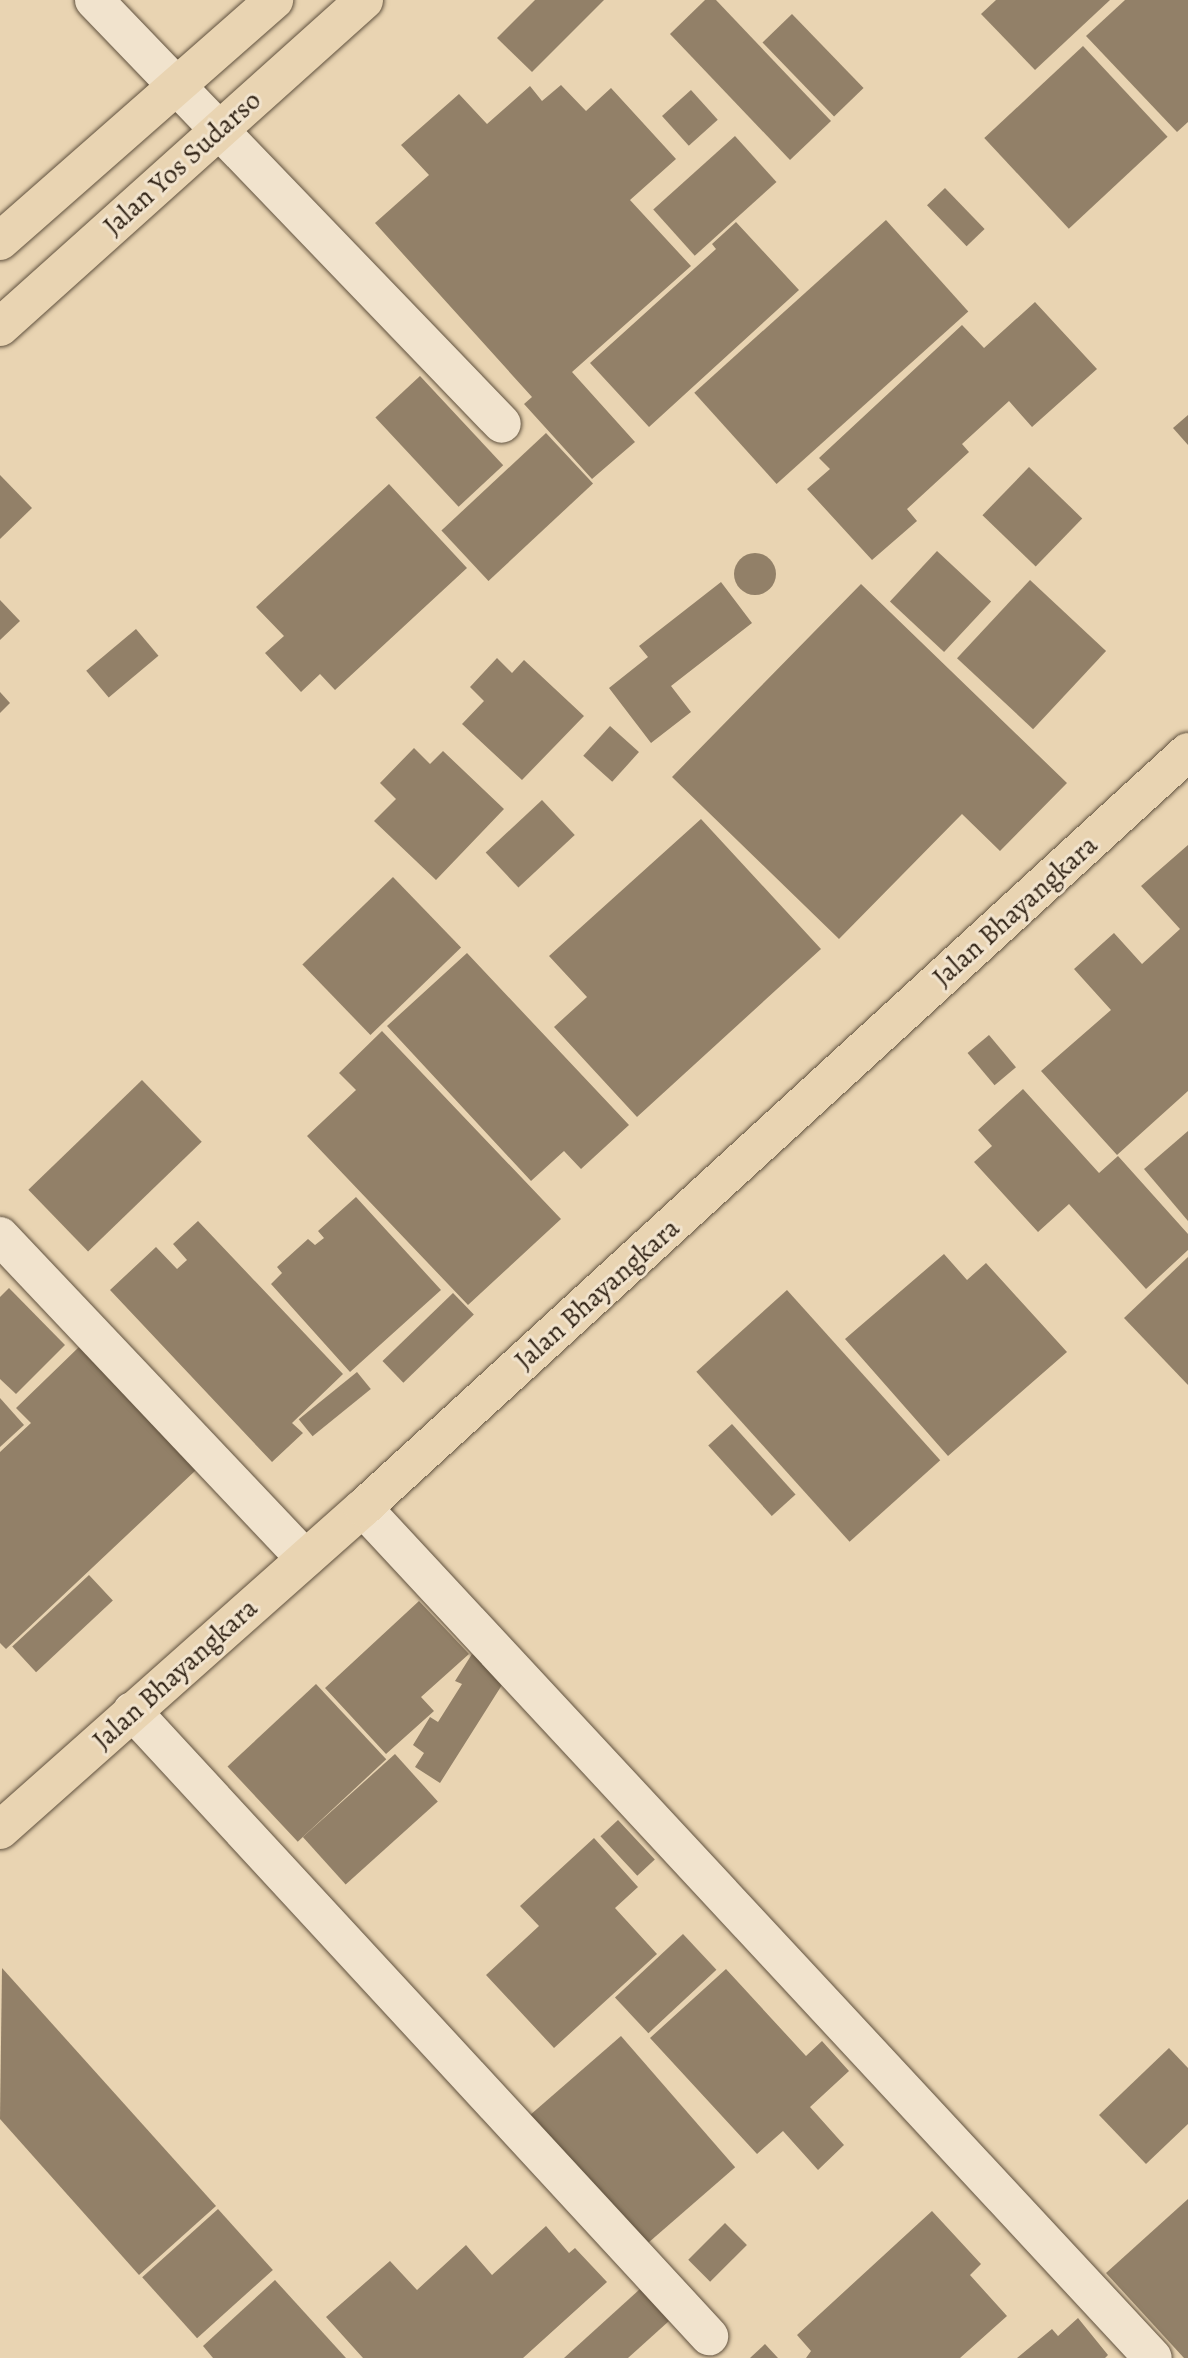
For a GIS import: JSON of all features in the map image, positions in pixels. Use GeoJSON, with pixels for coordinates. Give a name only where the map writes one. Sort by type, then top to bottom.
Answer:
{"type":"FeatureCollection","features":[{"type":"Feature","properties":{"kind":"main road"},"geometry":{"type":"LineString","coordinates":[[0,241],[274,0]]}},
{"type":"Feature","properties":{"kind":"main road","name":"Jalan Yos Sudarso"},"geometry":{"type":"LineString","coordinates":[[0,327],[364,0]]}},
{"type":"Feature","properties":{"kind":"main road","name":"Jalan Bhayangkara"},"geometry":{"type":"LineString","coordinates":[[0,1830],[363,1508],[1188,752]]}},
{"type":"Feature","properties":{"kind":"street"},"geometry":{"type":"LineString","coordinates":[[94,0],[174,87],[502,424]]}},
{"type":"Feature","properties":{"kind":"street"},"geometry":{"type":"LineString","coordinates":[[0,1236],[306,1558]]}},
{"type":"Feature","properties":{"kind":"street"},"geometry":{"type":"LineString","coordinates":[[363,1508],[1153,2358]]}},
{"type":"Feature","properties":{"kind":"street"},"geometry":{"type":"LineString","coordinates":[[132,1711],[709,2336]]}},
{"type":"Feature","properties":{"kind":"building"},"geometry":{"type":"Polygon","coordinates":[[[535,0],[604,0],[532,72],[497,38],[535,0]]]}},
{"type":"Feature","properties":{"kind":"building"},"geometry":{"type":"Polygon","coordinates":[[[705,0],[716,0],[831,121],[790,160],[670,34],[705,0]]]}},
{"type":"Feature","properties":{"kind":"building"},"geometry":{"type":"Polygon","coordinates":[[[996,0],[1110,0],[1035,70],[981,14],[996,0]]]}},
{"type":"Feature","properties":{"kind":"building"},"geometry":{"type":"Polygon","coordinates":[[[1125,0],[1188,0],[1188,122],[1177,132],[1086,36],[1125,0]]]}},
{"type":"Feature","properties":{"kind":"building"},"geometry":{"type":"Polygon","coordinates":[[[792,14],[864,88],[834,117],[763,42],[792,14]]]}},
{"type":"Feature","properties":{"kind":"building"},"geometry":{"type":"Polygon","coordinates":[[[1083,46],[1168,137],[1069,229],[984,138],[1083,46]]]}},
{"type":"Feature","properties":{"kind":"building"},"geometry":{"type":"Polygon","coordinates":[[[561,85],[586,111],[611,88],[676,159],[630,200],[691,266],[572,372],[635,442],[592,479],[524,404],[532,397],[375,223],[429,175],[401,145],[459,94],[487,124],[530,86],[542,101],[561,85]]]}},
{"type":"Feature","properties":{"kind":"building"},"geometry":{"type":"Polygon","coordinates":[[[691,90],[718,120],[689,146],[662,116],[691,90]]]}},
{"type":"Feature","properties":{"kind":"building"},"geometry":{"type":"Polygon","coordinates":[[[735,136],[776,182],[695,256],[653,210],[735,136]]]}},
{"type":"Feature","properties":{"kind":"building"},"geometry":{"type":"Polygon","coordinates":[[[945,188],[985,229],[967,246],[927,205],[945,188]]]}},
{"type":"Feature","properties":{"kind":"building"},"geometry":{"type":"Polygon","coordinates":[[[886,220],[968,311],[777,484],[694,393],[886,220]]]}},
{"type":"Feature","properties":{"kind":"building"},"geometry":{"type":"Polygon","coordinates":[[[736,222],[799,290],[649,427],[590,363],[716,249],[712,244],[736,222]]]}},
{"type":"Feature","properties":{"kind":"building"},"geometry":{"type":"Polygon","coordinates":[[[1035,302],[1097,369],[1032,427],[1009,401],[962,444],[969,452],[907,509],[917,521],[872,560],[807,489],[830,469],[819,458],[962,325],[984,348],[1035,302]]]}},
{"type":"Feature","properties":{"kind":"building"},"geometry":{"type":"Polygon","coordinates":[[[420,376],[503,465],[459,507],[375,418],[420,376]]]}},
{"type":"Feature","properties":{"kind":"building"},"geometry":{"type":"Polygon","coordinates":[[[1188,415],[1188,445],[1173,428],[1188,415]]]}},
{"type":"Feature","properties":{"kind":"building"},"geometry":{"type":"Polygon","coordinates":[[[546,433],[593,483],[488,581],[441,531],[546,433]]]}},
{"type":"Feature","properties":{"kind":"building"},"geometry":{"type":"Polygon","coordinates":[[[1029,467],[1082,518],[1036,567],[982,515],[1029,467]]]}},
{"type":"Feature","properties":{"kind":"building"},"geometry":{"type":"Polygon","coordinates":[[[0,475],[32,508],[0,539],[0,475]]]}},
{"type":"Feature","properties":{"kind":"building"},"geometry":{"type":"Polygon","coordinates":[[[389,484],[467,568],[335,690],[320,674],[301,692],[265,653],[284,636],[256,607],[389,484]]]}},
{"type":"Feature","properties":{"kind":"building"},"geometry":{"type":"Polygon","coordinates":[[[937,551],[991,601],[944,652],[890,601],[937,551]]]}},
{"type":"Feature","properties":{"kind":"building"},"geometry":{"type":"Polygon","coordinates":[[[755,553],[770,559],[776,574],[770,589],[755,595],[740,589],[734,574],[740,559],[755,553]]]}},
{"type":"Feature","properties":{"kind":"building"},"geometry":{"type":"Polygon","coordinates":[[[1030,580],[1106,651],[1033,729],[957,658],[1030,580]]]}},
{"type":"Feature","properties":{"kind":"building"},"geometry":{"type":"Polygon","coordinates":[[[721,582],[752,623],[671,686],[691,712],[651,743],[609,688],[648,657],[639,646],[721,582]]]}},
{"type":"Feature","properties":{"kind":"building"},"geometry":{"type":"Polygon","coordinates":[[[861,584],[1067,783],[1000,851],[962,814],[839,939],[672,777],[861,584]]]}},
{"type":"Feature","properties":{"kind":"building"},"geometry":{"type":"Polygon","coordinates":[[[0,600],[20,621],[0,640],[0,600]]]}},
{"type":"Feature","properties":{"kind":"building"},"geometry":{"type":"Polygon","coordinates":[[[136,629],[158,656],[109,698],[86,671],[136,629]]]}},
{"type":"Feature","properties":{"kind":"building"},"geometry":{"type":"Polygon","coordinates":[[[497,658],[512,673],[524,660],[584,716],[522,780],[462,724],[484,701],[470,687],[497,658]]]}},
{"type":"Feature","properties":{"kind":"building"},"geometry":{"type":"Polygon","coordinates":[[[0,692],[10,703],[0,713],[0,692]]]}},
{"type":"Feature","properties":{"kind":"building"},"geometry":{"type":"Polygon","coordinates":[[[610,726],[639,752],[612,782],[583,756],[610,726]]]}},
{"type":"Feature","properties":{"kind":"building"},"geometry":{"type":"Polygon","coordinates":[[[414,748],[430,764],[443,751],[504,809],[436,880],[374,821],[396,799],[380,783],[414,748]]]}},
{"type":"Feature","properties":{"kind":"building"},"geometry":{"type":"Polygon","coordinates":[[[542,800],[575,835],[518,888],[486,853],[542,800]]]}},
{"type":"Feature","properties":{"kind":"building"},"geometry":{"type":"Polygon","coordinates":[[[701,819],[821,949],[637,1117],[554,1027],[587,997],[549,956],[701,819]]]}},
{"type":"Feature","properties":{"kind":"building"},"geometry":{"type":"Polygon","coordinates":[[[1188,845],[1188,1091],[1117,1155],[1041,1071],[1111,1010],[1074,969],[1114,933],[1142,964],[1180,929],[1141,886],[1188,845]]]}},
{"type":"Feature","properties":{"kind":"building"},"geometry":{"type":"Polygon","coordinates":[[[393,877],[461,947],[370,1035],[302,965],[393,877]]]}},
{"type":"Feature","properties":{"kind":"building"},"geometry":{"type":"Polygon","coordinates":[[[467,953],[629,1125],[581,1169],[564,1151],[531,1181],[387,1026],[467,953]]]}},
{"type":"Feature","properties":{"kind":"building"},"geometry":{"type":"Polygon","coordinates":[[[382,1031],[561,1219],[468,1305],[307,1136],[356,1090],[339,1073],[382,1031]]]}},
{"type":"Feature","properties":{"kind":"building"},"geometry":{"type":"Polygon","coordinates":[[[989,1035],[1016,1067],[995,1085],[968,1053],[989,1035]]]}},
{"type":"Feature","properties":{"kind":"building"},"geometry":{"type":"Polygon","coordinates":[[[142,1080],[202,1142],[88,1252],[28,1190],[142,1080]]]}},
{"type":"Feature","properties":{"kind":"building"},"geometry":{"type":"Polygon","coordinates":[[[1023,1089],[1099,1173],[1118,1156],[1188,1234],[1188,1250],[1146,1289],[1069,1204],[1038,1232],[974,1162],[992,1146],[978,1130],[1023,1089]]]}},
{"type":"Feature","properties":{"kind":"building"},"geometry":{"type":"Polygon","coordinates":[[[1188,1131],[1188,1221],[1144,1169],[1188,1131]]]}},
{"type":"Feature","properties":{"kind":"building"},"geometry":{"type":"Polygon","coordinates":[[[356,1197],[441,1290],[350,1372],[271,1284],[282,1273],[277,1267],[308,1239],[315,1245],[324,1238],[318,1231],[356,1197]]]}},
{"type":"Feature","properties":{"kind":"building"},"geometry":{"type":"Polygon","coordinates":[[[198,1221],[343,1374],[292,1423],[303,1433],[272,1462],[110,1290],[156,1247],[177,1269],[187,1260],[173,1244],[198,1221]]]}},
{"type":"Feature","properties":{"kind":"building"},"geometry":{"type":"Polygon","coordinates":[[[944,1254],[967,1280],[986,1263],[1067,1352],[948,1456],[845,1339],[944,1254]]]}},
{"type":"Feature","properties":{"kind":"building"},"geometry":{"type":"Polygon","coordinates":[[[1188,1257],[1188,1385],[1124,1318],[1188,1257]]]}},
{"type":"Feature","properties":{"kind":"building"},"geometry":{"type":"Polygon","coordinates":[[[9,1288],[65,1345],[16,1394],[0,1379],[0,1297],[9,1288]]]}},
{"type":"Feature","properties":{"kind":"building"},"geometry":{"type":"Polygon","coordinates":[[[787,1290],[940,1460],[850,1542],[696,1372],[787,1290]]]}},
{"type":"Feature","properties":{"kind":"building"},"geometry":{"type":"Polygon","coordinates":[[[453,1293],[474,1315],[403,1383],[383,1361],[453,1293]]]}},
{"type":"Feature","properties":{"kind":"building"},"geometry":{"type":"Polygon","coordinates":[[[79,1347],[196,1470],[6,1649],[0,1643],[0,1452],[31,1423],[16,1408],[79,1347]]]}},
{"type":"Feature","properties":{"kind":"building"},"geometry":{"type":"Polygon","coordinates":[[[357,1372],[371,1389],[313,1436],[299,1419],[357,1372]]]}},
{"type":"Feature","properties":{"kind":"building"},"geometry":{"type":"Polygon","coordinates":[[[0,1398],[24,1425],[0,1447],[0,1398]]]}},
{"type":"Feature","properties":{"kind":"building"},"geometry":{"type":"Polygon","coordinates":[[[732,1424],[796,1495],[772,1516],[708,1445],[732,1424]]]}},
{"type":"Feature","properties":{"kind":"building"},"geometry":{"type":"Polygon","coordinates":[[[89,1575],[113,1601],[36,1672],[12,1647],[89,1575]]]}},
{"type":"Feature","properties":{"kind":"building"},"geometry":{"type":"Polygon","coordinates":[[[419,1601],[469,1654],[421,1697],[434,1711],[386,1754],[325,1688],[419,1601]]]}},
{"type":"Feature","properties":{"kind":"building"},"geometry":{"type":"Polygon","coordinates":[[[472,1654],[507,1677],[440,1783],[415,1767],[424,1753],[413,1745],[430,1717],[438,1722],[462,1684],[455,1681],[472,1654]]]}},
{"type":"Feature","properties":{"kind":"building"},"geometry":{"type":"Polygon","coordinates":[[[316,1684],[386,1759],[298,1842],[228,1767],[316,1684]]]}},
{"type":"Feature","properties":{"kind":"building"},"geometry":{"type":"Polygon","coordinates":[[[395,1754],[438,1802],[346,1885],[303,1837],[395,1754]]]}},
{"type":"Feature","properties":{"kind":"building"},"geometry":{"type":"Polygon","coordinates":[[[618,1820],[655,1859],[637,1876],[600,1836],[618,1820]]]}},
{"type":"Feature","properties":{"kind":"building"},"geometry":{"type":"Polygon","coordinates":[[[594,1838],[638,1887],[615,1908],[657,1954],[554,2048],[486,1975],[539,1926],[520,1906],[594,1838]]]}},
{"type":"Feature","properties":{"kind":"building"},"geometry":{"type":"Polygon","coordinates":[[[683,1934],[716,1970],[648,2033],[615,1997],[683,1934]]]}},
{"type":"Feature","properties":{"kind":"building"},"geometry":{"type":"Polygon","coordinates":[[[2,1968],[216,2206],[139,2275],[0,2119],[2,1968]]]}},
{"type":"Feature","properties":{"kind":"building"},"geometry":{"type":"Polygon","coordinates":[[[726,1969],[806,2056],[822,2041],[849,2071],[810,2107],[844,2145],[818,2170],[783,2131],[757,2154],[650,2038],[726,1969]]]}},
{"type":"Feature","properties":{"kind":"building"},"geometry":{"type":"Polygon","coordinates":[[[621,2036],[735,2167],[641,2249],[527,2118],[621,2036]]]}},
{"type":"Feature","properties":{"kind":"building"},"geometry":{"type":"Polygon","coordinates":[[[1169,2048],[1188,2068],[1188,2124],[1146,2164],[1099,2115],[1169,2048]]]}},
{"type":"Feature","properties":{"kind":"building"},"geometry":{"type":"Polygon","coordinates":[[[1188,2199],[1188,2358],[1184,2358],[1106,2273],[1188,2199]]]}},
{"type":"Feature","properties":{"kind":"building"},"geometry":{"type":"Polygon","coordinates":[[[218,2209],[273,2270],[197,2338],[142,2277],[218,2209]]]}},
{"type":"Feature","properties":{"kind":"building"},"geometry":{"type":"Polygon","coordinates":[[[932,2211],[981,2264],[970,2275],[1007,2316],[960,2358],[806,2358],[811,2351],[797,2335],[932,2211]]]}},
{"type":"Feature","properties":{"kind":"building"},"geometry":{"type":"Polygon","coordinates":[[[725,2223],[747,2245],[710,2282],[688,2260],[725,2223]]]}},
{"type":"Feature","properties":{"kind":"building"},"geometry":{"type":"Polygon","coordinates":[[[546,2226],[569,2253],[575,2248],[607,2282],[523,2358],[363,2358],[326,2317],[390,2261],[417,2290],[466,2245],[492,2275],[546,2226]]]}},
{"type":"Feature","properties":{"kind":"building"},"geometry":{"type":"Polygon","coordinates":[[[275,2280],[346,2358],[213,2358],[203,2346],[275,2280]]]}},
{"type":"Feature","properties":{"kind":"building"},"geometry":{"type":"Polygon","coordinates":[[[640,2289],[669,2321],[628,2358],[564,2358],[640,2289]]]}},
{"type":"Feature","properties":{"kind":"building"},"geometry":{"type":"Polygon","coordinates":[[[1078,2318],[1108,2355],[1105,2358],[1017,2358],[1052,2329],[1058,2336],[1078,2318]]]}},
{"type":"Feature","properties":{"kind":"building"},"geometry":{"type":"Polygon","coordinates":[[[765,2344],[778,2358],[750,2358],[765,2344]]]}}]}
